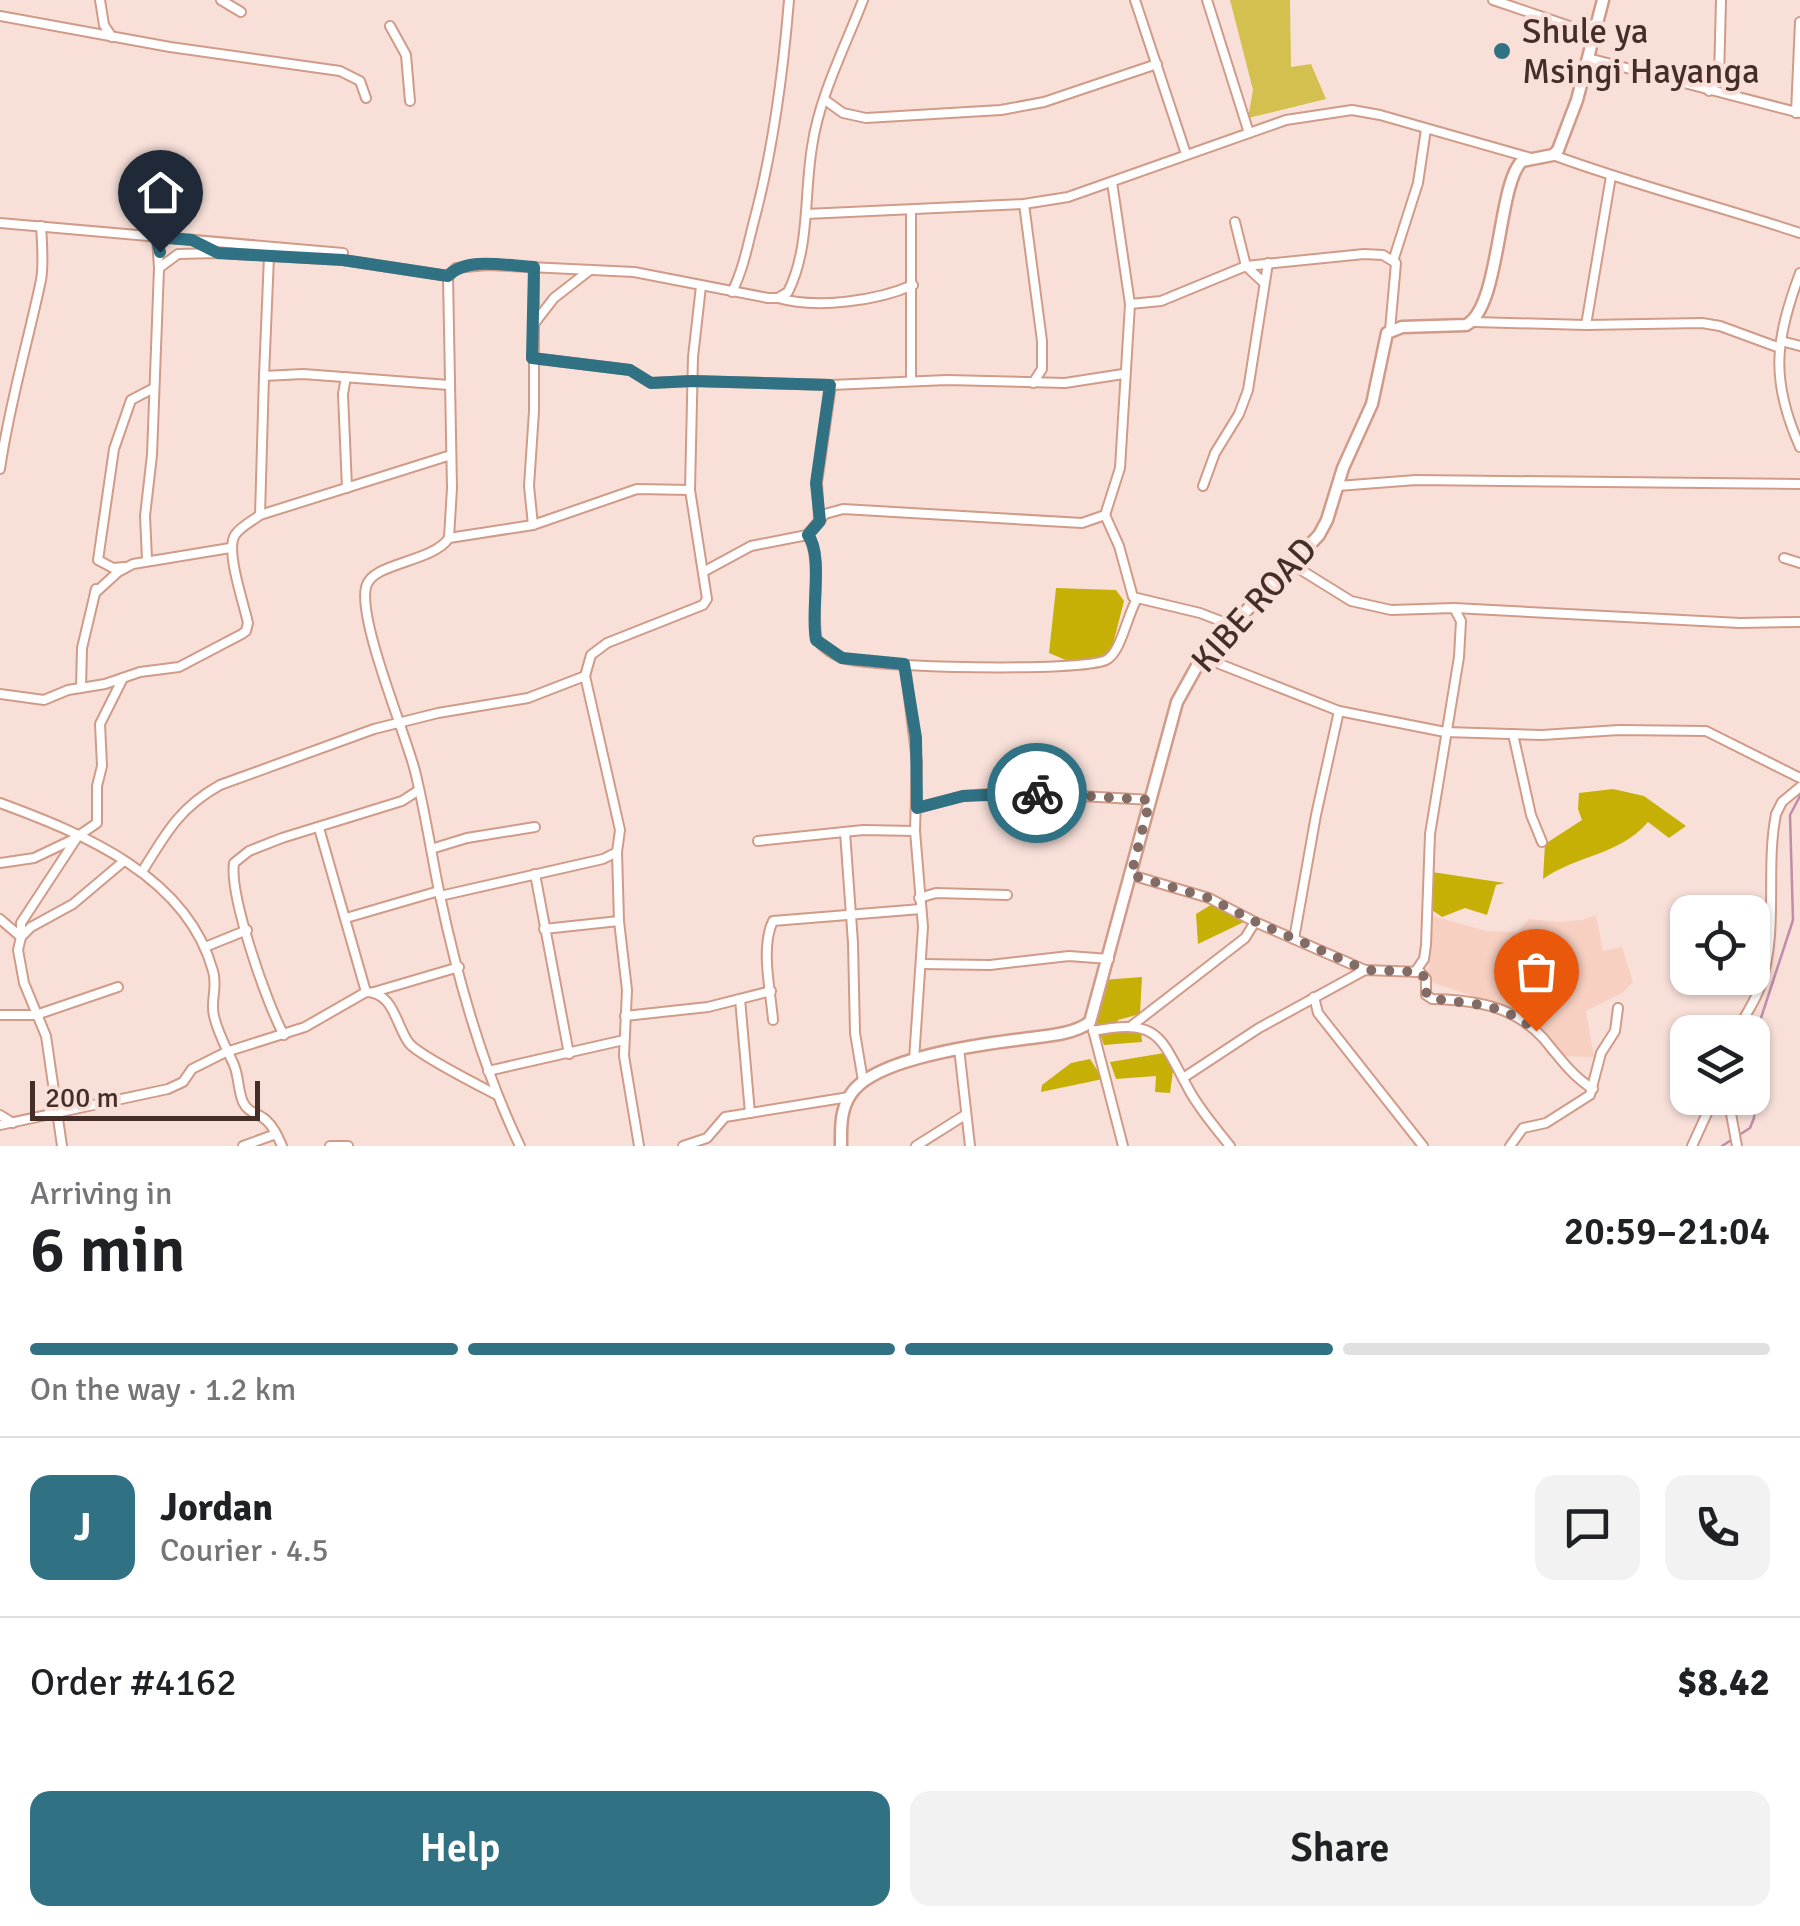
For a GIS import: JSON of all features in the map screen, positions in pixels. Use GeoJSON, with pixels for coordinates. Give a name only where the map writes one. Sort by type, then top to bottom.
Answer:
{"type":"FeatureCollection","features":[{"type":"Feature","properties":{"kind":"street"},"geometry":{"type":"LineString","coordinates":[[100,0],[104,25],[112,36]]}},
{"type":"Feature","properties":{"kind":"street"},"geometry":{"type":"LineString","coordinates":[[221,0],[240,12]]}},
{"type":"Feature","properties":{"kind":"street"},"geometry":{"type":"LineString","coordinates":[[732,292],[744,265],[771,156],[781,96],[789,0]]}},
{"type":"Feature","properties":{"kind":"street"},"geometry":{"type":"LineString","coordinates":[[778,298],[788,292],[793,281],[806,214],[812,144],[863,0]]}},
{"type":"Feature","properties":{"kind":"street"},"geometry":{"type":"LineString","coordinates":[[1134,0],[1186,154]]}},
{"type":"Feature","properties":{"kind":"street"},"geometry":{"type":"LineString","coordinates":[[1207,0],[1249,133]]}},
{"type":"Feature","properties":{"kind":"street"},"geometry":{"type":"LineString","coordinates":[[1493,0],[1578,29],[1598,23]]}},
{"type":"Feature","properties":{"kind":"street"},"geometry":{"type":"LineString","coordinates":[[1553,155],[1566,130],[1604,0]]}},
{"type":"Feature","properties":{"kind":"street"},"geometry":{"type":"LineString","coordinates":[[1709,91],[1719,79],[1721,0]]}},
{"type":"Feature","properties":{"kind":"street"},"geometry":{"type":"LineString","coordinates":[[0,16],[340,70],[360,81],[366,98]]}},
{"type":"Feature","properties":{"kind":"street"},"geometry":{"type":"LineString","coordinates":[[1588,58],[1798,113],[1800,22]]}},
{"type":"Feature","properties":{"kind":"street"},"geometry":{"type":"LineString","coordinates":[[390,26],[406,55],[410,101]]}},
{"type":"Feature","properties":{"kind":"street"},"geometry":{"type":"LineString","coordinates":[[825,100],[854,117],[1002,110],[1044,102],[1157,64]]}},
{"type":"Feature","properties":{"kind":"street"},"geometry":{"type":"LineString","coordinates":[[806,214],[1024,204],[1068,197],[1286,120],[1352,110],[1380,114],[1531,158]]}},
{"type":"Feature","properties":{"kind":"street"},"geometry":{"type":"LineString","coordinates":[[1426,129],[1418,183],[1394,258],[1397,269],[1390,330],[1458,327],[1474,322],[1702,323],[1780,345],[1800,346]]}},
{"type":"Feature","properties":{"kind":"street"},"geometry":{"type":"LineString","coordinates":[[1474,322],[1484,302],[1514,172],[1522,161],[1531,158],[1553,155],[1800,233]]}},
{"type":"Feature","properties":{"kind":"street"},"geometry":{"type":"LineString","coordinates":[[1586,325],[1611,176]]}},
{"type":"Feature","properties":{"kind":"street"},"geometry":{"type":"LineString","coordinates":[[1112,182],[1130,304],[1120,468],[1105,515],[1120,546],[1130,592],[1137,599],[1200,613],[1231,626]]}},
{"type":"Feature","properties":{"kind":"street"},"geometry":{"type":"LineString","coordinates":[[1024,204],[1042,341],[1042,369],[1033,383]]}},
{"type":"Feature","properties":{"kind":"street"},"geometry":{"type":"LineString","coordinates":[[911,210],[911,380]]}},
{"type":"Feature","properties":{"kind":"street"},"geometry":{"type":"LineString","coordinates":[[1234,222],[1246,266],[1263,282]]}},
{"type":"Feature","properties":{"kind":"street"},"geometry":{"type":"LineString","coordinates":[[0,223],[344,253]]}},
{"type":"Feature","properties":{"kind":"street"},"geometry":{"type":"LineString","coordinates":[[0,468],[41,279],[41,226]]}},
{"type":"Feature","properties":{"kind":"street"},"geometry":{"type":"LineString","coordinates":[[146,559],[159,268],[156,237]]}},
{"type":"Feature","properties":{"kind":"street"},"geometry":{"type":"LineString","coordinates":[[192,240],[218,253]]}},
{"type":"Feature","properties":{"kind":"street"},"geometry":{"type":"LineString","coordinates":[[159,268],[178,254],[218,253],[384,264],[448,276]]}},
{"type":"Feature","properties":{"kind":"street"},"geometry":{"type":"LineString","coordinates":[[1129,316],[1146,305],[1246,266],[1364,254],[1394,258]]}},
{"type":"Feature","properties":{"kind":"street"},"geometry":{"type":"LineString","coordinates":[[260,515],[269,256]]}},
{"type":"Feature","properties":{"kind":"street"},"geometry":{"type":"LineString","coordinates":[[1203,486],[1215,453],[1240,414],[1248,390],[1268,263]]}},
{"type":"Feature","properties":{"kind":"street"},"geometry":{"type":"LineString","coordinates":[[448,538],[451,271],[466,266],[534,267],[662,276],[732,292],[814,304],[890,293],[913,285]]}},
{"type":"Feature","properties":{"kind":"street"},"geometry":{"type":"LineString","coordinates":[[533,525],[529,486],[534,410],[534,267]]}},
{"type":"Feature","properties":{"kind":"street"},"geometry":{"type":"LineString","coordinates":[[533,324],[554,298],[590,270]]}},
{"type":"Feature","properties":{"kind":"street"},"geometry":{"type":"LineString","coordinates":[[1800,273],[1780,345],[1778,379],[1800,447]]}},
{"type":"Feature","properties":{"kind":"street"},"geometry":{"type":"LineString","coordinates":[[639,1146],[624,1056],[626,976],[619,920],[620,830],[585,676],[591,655],[607,643],[703,605],[708,599],[690,490],[695,316],[701,286]]}},
{"type":"Feature","properties":{"kind":"street"},"geometry":{"type":"LineString","coordinates":[[1130,304],[1146,305]]}},
{"type":"Feature","properties":{"kind":"street","name":"KIBE ROAD"},"geometry":{"type":"LineString","coordinates":[[1092,1026],[1177,702],[1202,657],[1319,535],[1372,404],[1384,338],[1390,330]]}},
{"type":"Feature","properties":{"kind":"street"},"geometry":{"type":"LineString","coordinates":[[532,358],[630,370],[651,383],[1033,383],[1078,382],[1124,374]]}},
{"type":"Feature","properties":{"kind":"street"},"geometry":{"type":"LineString","coordinates":[[264,376],[346,376],[449,385]]}},
{"type":"Feature","properties":{"kind":"street"},"geometry":{"type":"LineString","coordinates":[[346,376],[343,394],[347,488]]}},
{"type":"Feature","properties":{"kind":"street"},"geometry":{"type":"LineString","coordinates":[[820,521],[816,483],[830,385]]}},
{"type":"Feature","properties":{"kind":"street"},"geometry":{"type":"LineString","coordinates":[[152,389],[131,400],[110,468],[98,560],[113,568],[146,559],[230,548]]}},
{"type":"Feature","properties":{"kind":"street"},"geometry":{"type":"LineString","coordinates":[[0,694],[44,700],[140,672],[179,667],[246,631],[248,623],[230,548],[235,535],[260,515],[451,455]]}},
{"type":"Feature","properties":{"kind":"street"},"geometry":{"type":"LineString","coordinates":[[1338,486],[1416,480],[1800,484]]}},
{"type":"Feature","properties":{"kind":"street"},"geometry":{"type":"LineString","coordinates":[[520,1146],[488,1070],[459,968],[419,790],[372,634],[366,588],[376,574],[428,555],[448,538],[533,525],[637,489],[690,490]]}},
{"type":"Feature","properties":{"kind":"street"},"geometry":{"type":"LineString","coordinates":[[703,572],[751,546],[808,535],[832,511],[843,509],[1082,523],[1105,515]]}},
{"type":"Feature","properties":{"kind":"street"},"geometry":{"type":"LineString","coordinates":[[808,535],[814,553],[816,640],[842,658],[904,664],[1062,666],[1102,662],[1117,650],[1137,599]]}},
{"type":"Feature","properties":{"kind":"street"},"geometry":{"type":"LineString","coordinates":[[1784,558],[1800,563]]}},
{"type":"Feature","properties":{"kind":"street"},"geometry":{"type":"LineString","coordinates":[[1293,565],[1338,594],[1364,605],[1391,610],[1454,608],[1740,623],[1800,622]]}},
{"type":"Feature","properties":{"kind":"street"},"geometry":{"type":"LineString","coordinates":[[81,688],[82,648],[96,590],[124,567]]}},
{"type":"Feature","properties":{"kind":"street"},"geometry":{"type":"LineString","coordinates":[[1415,972],[1424,959],[1426,945],[1427,861],[1444,732],[1459,657],[1461,621],[1454,608]]}},
{"type":"Feature","properties":{"kind":"street"},"geometry":{"type":"LineString","coordinates":[[1461,621],[1472,609]]}},
{"type":"Feature","properties":{"kind":"street"},"geometry":{"type":"LineString","coordinates":[[1202,657],[1339,711],[1444,732],[1706,731],[1800,778]]}},
{"type":"Feature","properties":{"kind":"street"},"geometry":{"type":"LineString","coordinates":[[904,664],[916,750],[915,831],[921,909],[922,964],[914,1060]]}},
{"type":"Feature","properties":{"kind":"street"},"geometry":{"type":"LineString","coordinates":[[142,872],[174,820],[193,800],[251,774],[399,722],[528,698],[585,676]]}},
{"type":"Feature","properties":{"kind":"street"},"geometry":{"type":"LineString","coordinates":[[0,864],[34,858],[97,823],[97,786],[102,766],[100,724],[123,678]]}},
{"type":"Feature","properties":{"kind":"street"},"geometry":{"type":"LineString","coordinates":[[1294,939],[1294,923],[1339,711]]}},
{"type":"Feature","properties":{"kind":"street"},"geometry":{"type":"LineString","coordinates":[[1513,734],[1542,842]]}},
{"type":"Feature","properties":{"kind":"street"},"geometry":{"type":"LineString","coordinates":[[1746,1015],[1765,970],[1773,910],[1776,814],[1782,802],[1800,786]]}},
{"type":"Feature","properties":{"kind":"street"},"geometry":{"type":"LineString","coordinates":[[284,1035],[267,1001],[234,884],[234,863],[262,846],[402,800],[419,790]]}},
{"type":"Feature","properties":{"kind":"street"},"geometry":{"type":"LineString","coordinates":[[917,808],[963,796],[1013,792],[1150,800]]}},
{"type":"Feature","properties":{"kind":"street"},"geometry":{"type":"LineString","coordinates":[[402,800],[422,808]]}},
{"type":"Feature","properties":{"kind":"street"},"geometry":{"type":"LineString","coordinates":[[0,804],[78,836],[124,861],[142,872],[180,908],[206,947],[216,980],[212,1012],[233,1062],[243,1102],[252,1113],[270,1123],[282,1146]]}},
{"type":"Feature","properties":{"kind":"street"},"geometry":{"type":"LineString","coordinates":[[431,850],[467,838],[535,827]]}},
{"type":"Feature","properties":{"kind":"street"},"geometry":{"type":"LineString","coordinates":[[319,828],[370,992],[391,1007],[414,1049],[497,1096]]}},
{"type":"Feature","properties":{"kind":"street"},"geometry":{"type":"LineString","coordinates":[[758,842],[845,832],[915,831]]}},
{"type":"Feature","properties":{"kind":"street"},"geometry":{"type":"LineString","coordinates":[[845,832],[855,1032],[863,1080]]}},
{"type":"Feature","properties":{"kind":"street"},"geometry":{"type":"LineString","coordinates":[[62,1146],[46,1036],[20,970],[18,950],[21,923],[78,836]]}},
{"type":"Feature","properties":{"kind":"street"},"geometry":{"type":"LineString","coordinates":[[346,918],[603,859],[617,852]]}},
{"type":"Feature","properties":{"kind":"street"},"geometry":{"type":"LineString","coordinates":[[21,937],[40,921],[74,904],[124,861]]}},
{"type":"Feature","properties":{"kind":"street"},"geometry":{"type":"LineString","coordinates":[[536,874],[569,1054]]}},
{"type":"Feature","properties":{"kind":"street"},"geometry":{"type":"LineString","coordinates":[[1131,875],[1209,898],[1366,970],[1415,972],[1424,976],[1429,998],[1488,1005],[1519,1018],[1543,1039],[1570,1072],[1594,1089]]}},
{"type":"Feature","properties":{"kind":"street"},"geometry":{"type":"LineString","coordinates":[[919,893],[1007,895]]}},
{"type":"Feature","properties":{"kind":"street"},"geometry":{"type":"LineString","coordinates":[[774,1020],[769,936],[773,921],[921,909]]}},
{"type":"Feature","properties":{"kind":"street"},"geometry":{"type":"LineString","coordinates":[[0,919],[21,937]]}},
{"type":"Feature","properties":{"kind":"street"},"geometry":{"type":"LineString","coordinates":[[544,928],[619,920]]}},
{"type":"Feature","properties":{"kind":"street"},"geometry":{"type":"LineString","coordinates":[[1130,1028],[1245,938],[1256,922]]}},
{"type":"Feature","properties":{"kind":"street"},"geometry":{"type":"LineString","coordinates":[[1276,931],[1294,923]]}},
{"type":"Feature","properties":{"kind":"street"},"geometry":{"type":"LineString","coordinates":[[206,947],[247,930]]}},
{"type":"Feature","properties":{"kind":"street"},"geometry":{"type":"LineString","coordinates":[[922,964],[990,965],[1069,956],[1109,959]]}},
{"type":"Feature","properties":{"kind":"street"},"geometry":{"type":"LineString","coordinates":[[1348,979],[1349,963]]}},
{"type":"Feature","properties":{"kind":"street"},"geometry":{"type":"LineString","coordinates":[[0,1125],[168,1090],[192,1070],[226,1052],[305,1027],[370,992],[459,968]]}},
{"type":"Feature","properties":{"kind":"street"},"geometry":{"type":"LineString","coordinates":[[1183,1078],[1314,997],[1366,970]]}},
{"type":"Feature","properties":{"kind":"street"},"geometry":{"type":"LineString","coordinates":[[0,1015],[36,1016],[118,987]]}},
{"type":"Feature","properties":{"kind":"street"},"geometry":{"type":"LineString","coordinates":[[625,1016],[675,1012],[771,991]]}},
{"type":"Feature","properties":{"kind":"street"},"geometry":{"type":"LineString","coordinates":[[1314,997],[1315,1010],[1424,1146]]}},
{"type":"Feature","properties":{"kind":"street"},"geometry":{"type":"LineString","coordinates":[[740,999],[750,1113]]}},
{"type":"Feature","properties":{"kind":"street"},"geometry":{"type":"LineString","coordinates":[[1510,1146],[1523,1128],[1546,1124],[1585,1101],[1594,1089],[1601,1053],[1615,1031],[1618,1008]]}},
{"type":"Feature","properties":{"kind":"street"},"geometry":{"type":"LineString","coordinates":[[1092,1026],[1123,1146]]}},
{"type":"Feature","properties":{"kind":"street"},"geometry":{"type":"LineString","coordinates":[[841,1146],[842,1113],[848,1097],[863,1080],[959,1048],[1092,1026],[1144,1028],[1163,1040],[1197,1103],[1230,1146]]}},
{"type":"Feature","properties":{"kind":"street"},"geometry":{"type":"LineString","coordinates":[[488,1070],[624,1040]]}},
{"type":"Feature","properties":{"kind":"street"},"geometry":{"type":"LineString","coordinates":[[959,1048],[970,1146]]}},
{"type":"Feature","properties":{"kind":"street"},"geometry":{"type":"LineString","coordinates":[[682,1146],[707,1138],[725,1118],[848,1097]]}},
{"type":"Feature","properties":{"kind":"street"},"geometry":{"type":"LineString","coordinates":[[0,1115],[13,1123]]}},
{"type":"Feature","properties":{"kind":"street"},"geometry":{"type":"LineString","coordinates":[[916,1146],[966,1115]]}},
{"type":"Feature","properties":{"kind":"street"},"geometry":{"type":"LineString","coordinates":[[1692,1146],[1706,1115]]}},
{"type":"Feature","properties":{"kind":"street"},"geometry":{"type":"LineString","coordinates":[[1731,1115],[1737,1146]]}},
{"type":"Feature","properties":{"kind":"street"},"geometry":{"type":"LineString","coordinates":[[244,1146],[276,1134]]}},
{"type":"Feature","properties":{"kind":"street"},"geometry":{"type":"LineString","coordinates":[[330,1146],[348,1146]]}},
{"type":"Feature","properties":{"kind":"shaded area"},"geometry":{"type":"Polygon","coordinates":[[[1230,0],[1290,0],[1291,67],[1311,64],[1326,99],[1248,118],[1253,90],[1230,0]]]}},
{"type":"Feature","properties":{"kind":"shaded area"},"geometry":{"type":"Polygon","coordinates":[[[1056,588],[1116,590],[1124,601],[1110,656],[1068,661],[1049,653],[1056,588]]]}},
{"type":"Feature","properties":{"kind":"shaded area"},"geometry":{"type":"Polygon","coordinates":[[[1613,789],[1644,796],[1686,826],[1669,838],[1648,822],[1625,841],[1543,879],[1545,844],[1582,820],[1579,793],[1613,789]]]}},
{"type":"Feature","properties":{"kind":"shaded area"},"geometry":{"type":"Polygon","coordinates":[[[1432,872],[1505,883],[1496,885],[1487,915],[1465,908],[1442,917],[1429,908],[1432,872]]]}},
{"type":"Feature","properties":{"kind":"shaded area"},"geometry":{"type":"Polygon","coordinates":[[[1214,903],[1246,921],[1198,944],[1196,914],[1214,903]]]}},
{"type":"Feature","properties":{"kind":"shaded area"},"geometry":{"type":"Polygon","coordinates":[[[1430,915],[1486,931],[1517,932],[1529,919],[1558,922],[1596,915],[1603,951],[1622,947],[1633,982],[1624,992],[1586,1011],[1594,1057],[1548,1056],[1537,1026],[1514,1010],[1428,981],[1430,915]]]}},
{"type":"Feature","properties":{"kind":"shaded area"},"geometry":{"type":"Polygon","coordinates":[[[1142,977],[1140,1014],[1118,1020],[1117,1031],[1141,1031],[1142,1042],[1104,1045],[1095,1020],[1102,980],[1142,977]]]}},
{"type":"Feature","properties":{"kind":"shaded area"},"geometry":{"type":"Polygon","coordinates":[[[1164,1053],[1173,1071],[1170,1093],[1155,1092],[1156,1076],[1116,1079],[1110,1062],[1164,1053]]]}},
{"type":"Feature","properties":{"kind":"shaded area"},"geometry":{"type":"Polygon","coordinates":[[[1090,1059],[1103,1079],[1041,1092],[1042,1085],[1071,1063],[1090,1059]]]}},
{"type":"Feature","properties":{"kind":"waterway"},"geometry":{"type":"LineString","coordinates":[[1722,1146],[1750,1128],[1754,1118],[1761,1018],[1793,920],[1790,815],[1800,796]]}},
{"type":"Feature","properties":{"kind":"way so far"},"geometry":{"type":"LineString","coordinates":[[1037,793],[1150,800],[1131,875],[1209,898],[1366,970],[1420,972],[1426,979],[1429,998],[1475,1002],[1504,1010],[1536,1031]]}},
{"type":"Feature","properties":{"kind":"place","name":"Shule ya Msingi Hayanga"},"geometry":{"type":"Point","coordinates":[1502,51]}},
{"type":"Feature","properties":{"kind":"route"},"geometry":{"type":"LineString","coordinates":[[160,252],[156,237],[192,240],[218,253],[384,264],[448,276],[466,266],[534,267],[532,358],[630,370],[651,383],[830,385],[824,449],[816,483],[820,521],[808,535],[814,553],[816,640],[842,658],[904,664],[916,738],[917,808],[963,796],[1037,793]]}}]}
